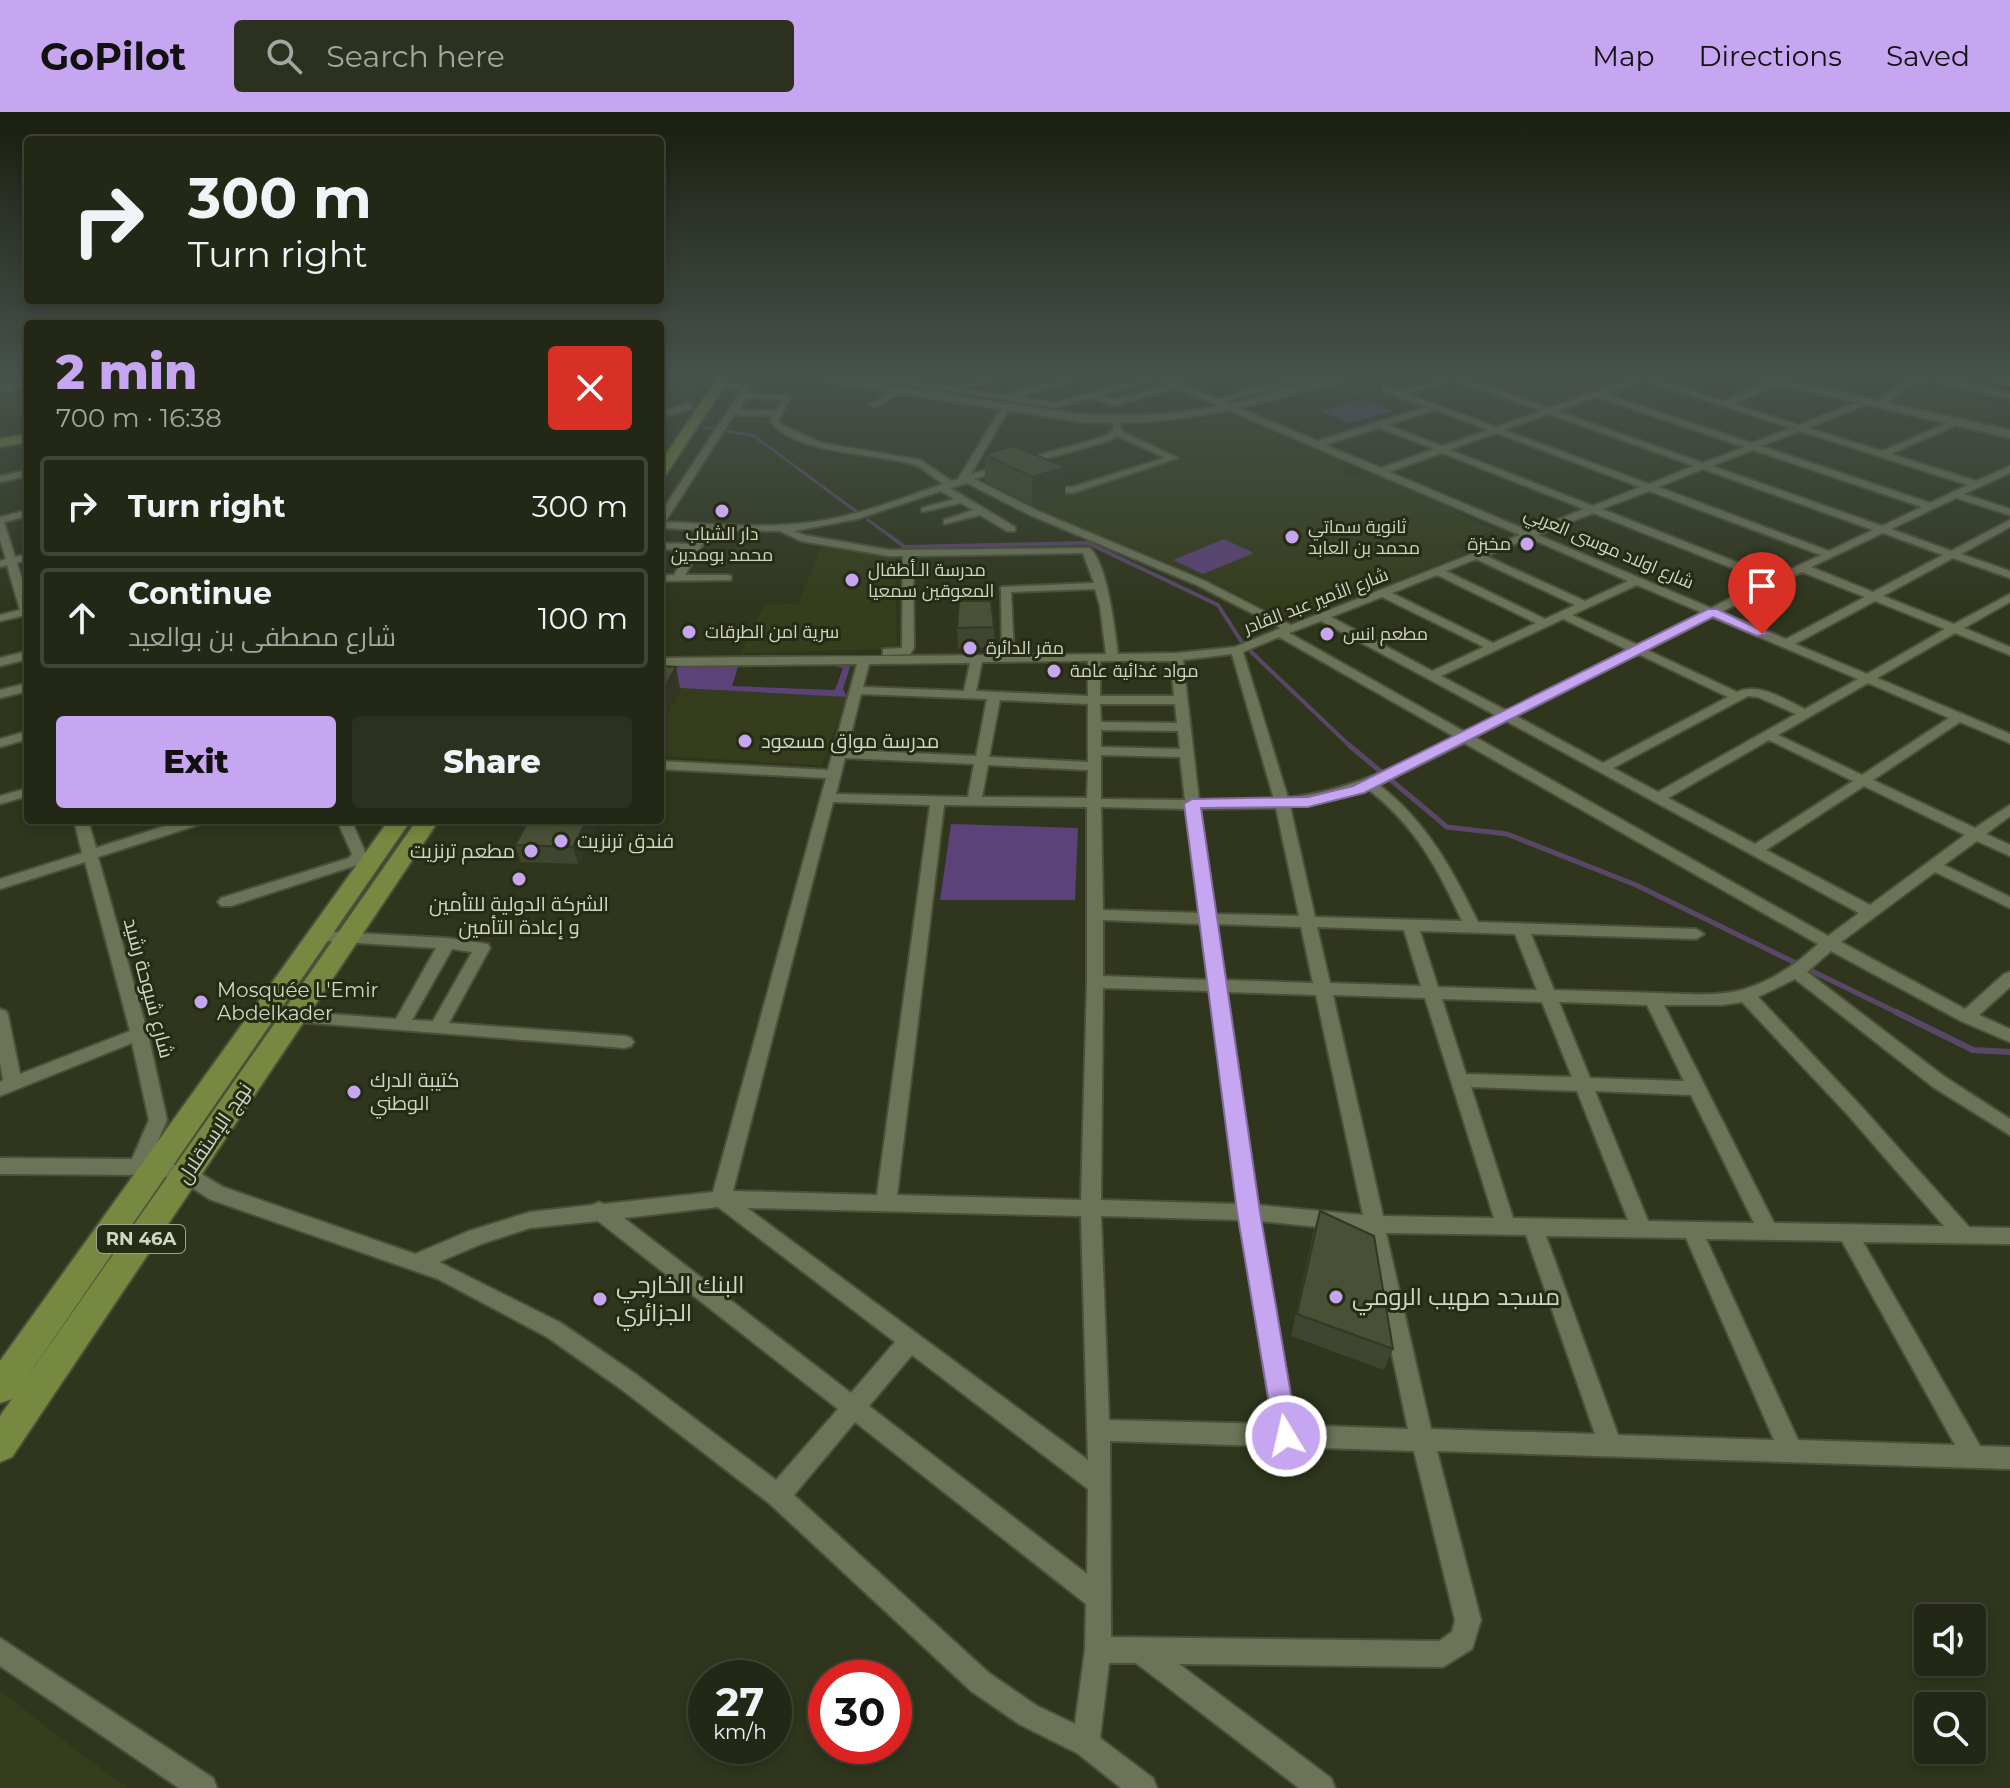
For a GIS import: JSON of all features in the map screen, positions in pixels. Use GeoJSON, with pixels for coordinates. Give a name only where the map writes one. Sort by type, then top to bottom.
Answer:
{"type":"FeatureCollection","features":[{"type":"Feature","properties":{"kind":"main road","name":"نهج الإستقلال"},"geometry":{"type":"LineString","coordinates":[[0,1388],[161,1168],[397,824]]}},
{"type":"Feature","properties":{"kind":"main road","name":"نهج الإستقلال"},"geometry":{"type":"LineString","coordinates":[[0,1445],[161,1168],[293,1017],[425,824]]}},
{"type":"Feature","properties":{"kind":"street"},"geometry":{"type":"LineString","coordinates":[[664,517],[706,451]]}},
{"type":"Feature","properties":{"kind":"street"},"geometry":{"type":"LineString","coordinates":[[859,451],[918,462],[961,500],[1011,529]]}},
{"type":"Feature","properties":{"kind":"street"},"geometry":{"type":"LineString","coordinates":[[977,451],[963,478],[1034,513],[1201,583],[1829,943],[1967,1017],[2010,1036]]}},
{"type":"Feature","properties":{"kind":"street"},"geometry":{"type":"LineString","coordinates":[[664,523],[781,528],[840,520],[1064,451]]}},
{"type":"Feature","properties":{"kind":"street"},"geometry":{"type":"LineString","coordinates":[[1038,478],[1063,490],[1073,490],[1173,458],[1161,451]]}},
{"type":"Feature","properties":{"kind":"street","name":"شارع اولاد موسى العربي"},"geometry":{"type":"LineString","coordinates":[[1335,451],[2010,739]]}},
{"type":"Feature","properties":{"kind":"street"},"geometry":{"type":"LineString","coordinates":[[1382,471],[1439,451]]}},
{"type":"Feature","properties":{"kind":"street"},"geometry":{"type":"LineString","coordinates":[[1445,451],[1774,581]]}},
{"type":"Feature","properties":{"kind":"street"},"geometry":{"type":"LineString","coordinates":[[1554,451],[1831,555]]}},
{"type":"Feature","properties":{"kind":"street"},"geometry":{"type":"LineString","coordinates":[[1659,451],[2010,575]]}},
{"type":"Feature","properties":{"kind":"street","name":"شارع الأمير عبد القادر"},"geometry":{"type":"LineString","coordinates":[[860,661],[1177,657],[1244,648],[1738,451]]}},
{"type":"Feature","properties":{"kind":"street"},"geometry":{"type":"LineString","coordinates":[[1766,451],[1929,506]]}},
{"type":"Feature","properties":{"kind":"street"},"geometry":{"type":"LineString","coordinates":[[1874,451],[1978,485]]}},
{"type":"Feature","properties":{"kind":"street"},"geometry":{"type":"LineString","coordinates":[[1883,454],[1889,451]]}},
{"type":"Feature","properties":{"kind":"street"},"geometry":{"type":"LineString","coordinates":[[969,466],[991,473]]}},
{"type":"Feature","properties":{"kind":"street"},"geometry":{"type":"LineString","coordinates":[[1013,466],[1026,472]]}},
{"type":"Feature","properties":{"kind":"street"},"geometry":{"type":"LineString","coordinates":[[828,798],[1192,804],[1282,803],[1329,798],[1390,775],[1774,581],[2010,469]]}},
{"type":"Feature","properties":{"kind":"street"},"geometry":{"type":"LineString","coordinates":[[0,479],[24,474]]}},
{"type":"Feature","properties":{"kind":"street"},"geometry":{"type":"LineString","coordinates":[[1956,495],[2010,512]]}},
{"type":"Feature","properties":{"kind":"street"},"geometry":{"type":"LineString","coordinates":[[926,510],[961,500]]}},
{"type":"Feature","properties":{"kind":"street"},"geometry":{"type":"LineString","coordinates":[[948,522],[981,511]]}},
{"type":"Feature","properties":{"kind":"street"},"geometry":{"type":"LineString","coordinates":[[24,514],[0,521],[6,563],[24,606]]}},
{"type":"Feature","properties":{"kind":"street"},"geometry":{"type":"LineString","coordinates":[[1786,644],[2010,523]]}},
{"type":"Feature","properties":{"kind":"street"},"geometry":{"type":"LineString","coordinates":[[678,578],[708,526]]}},
{"type":"Feature","properties":{"kind":"street"},"geometry":{"type":"LineString","coordinates":[[781,528],[801,538],[866,550],[908,553],[1077,549],[1090,553],[1101,586],[1103,658],[1094,700],[1095,982],[1091,1210],[1100,1483],[1098,1650],[1086,1744]]}},
{"type":"Feature","properties":{"kind":"street"},"geometry":{"type":"LineString","coordinates":[[664,546],[696,547]]}},
{"type":"Feature","properties":{"kind":"street"},"geometry":{"type":"LineString","coordinates":[[664,662],[860,661],[870,653],[901,652],[908,648],[908,553]]}},
{"type":"Feature","properties":{"kind":"street"},"geometry":{"type":"LineString","coordinates":[[1478,556],[1585,605]]}},
{"type":"Feature","properties":{"kind":"street"},"geometry":{"type":"LineString","coordinates":[[1803,568],[2010,651]]}},
{"type":"Feature","properties":{"kind":"street"},"geometry":{"type":"LineString","coordinates":[[1439,572],[1545,623]]}},
{"type":"Feature","properties":{"kind":"street"},"geometry":{"type":"LineString","coordinates":[[664,578],[727,578]]}},
{"type":"Feature","properties":{"kind":"street"},"geometry":{"type":"LineString","coordinates":[[1431,676],[1638,580]]}},
{"type":"Feature","properties":{"kind":"street"},"geometry":{"type":"LineString","coordinates":[[1008,659],[1005,589],[1101,586]]}},
{"type":"Feature","properties":{"kind":"street"},"geometry":{"type":"LineString","coordinates":[[1386,594],[1493,647]]}},
{"type":"Feature","properties":{"kind":"street"},"geometry":{"type":"LineString","coordinates":[[1656,799],[2010,597]]}},
{"type":"Feature","properties":{"kind":"street"},"geometry":{"type":"LineString","coordinates":[[0,618],[24,614]]}},
{"type":"Feature","properties":{"kind":"street"},"geometry":{"type":"LineString","coordinates":[[1563,615],[1737,696]]}},
{"type":"Feature","properties":{"kind":"street"},"geometry":{"type":"LineString","coordinates":[[1324,618],[1870,912]]}},
{"type":"Feature","properties":{"kind":"street"},"geometry":{"type":"LineString","coordinates":[[1098,1650],[1443,1654],[1463,1640],[1468,1620],[1422,1439],[1322,989],[1310,921],[1244,648]]}},
{"type":"Feature","properties":{"kind":"street"},"geometry":{"type":"LineString","coordinates":[[0,662],[24,656]]}},
{"type":"Feature","properties":{"kind":"street"},"geometry":{"type":"LineString","coordinates":[[1177,657],[1192,804],[1249,1212],[1286,1436]]}},
{"type":"Feature","properties":{"kind":"street"},"geometry":{"type":"LineString","coordinates":[[969,694],[977,659]]}},
{"type":"Feature","properties":{"kind":"street"},"geometry":{"type":"LineString","coordinates":[[721,1199],[856,690],[860,661]]}},
{"type":"Feature","properties":{"kind":"street"},"geometry":{"type":"LineString","coordinates":[[0,694],[24,688]]}},
{"type":"Feature","properties":{"kind":"street"},"geometry":{"type":"LineString","coordinates":[[856,690],[1094,700],[1181,700]]}},
{"type":"Feature","properties":{"kind":"street"},"geometry":{"type":"LineString","coordinates":[[1601,769],[1746,692],[1760,693],[1804,713]]}},
{"type":"Feature","properties":{"kind":"street"},"geometry":{"type":"LineString","coordinates":[[974,802],[994,696]]}},
{"type":"Feature","properties":{"kind":"street"},"geometry":{"type":"LineString","coordinates":[[1755,851],[1959,717]]}},
{"type":"Feature","properties":{"kind":"street"},"geometry":{"type":"LineString","coordinates":[[1094,726],[1183,727]]}},
{"type":"Feature","properties":{"kind":"street"},"geometry":{"type":"LineString","coordinates":[[1767,734],[2010,851]]}},
{"type":"Feature","properties":{"kind":"street"},"geometry":{"type":"LineString","coordinates":[[0,743],[24,736]]}},
{"type":"Feature","properties":{"kind":"street"},"geometry":{"type":"LineString","coordinates":[[839,754],[982,760],[1186,753]]}},
{"type":"Feature","properties":{"kind":"street"},"geometry":{"type":"LineString","coordinates":[[664,765],[834,774]]}},
{"type":"Feature","properties":{"kind":"street"},"geometry":{"type":"LineString","coordinates":[[1370,784],[1412,817],[1425,834],[1473,927]]}},
{"type":"Feature","properties":{"kind":"street"},"geometry":{"type":"LineString","coordinates":[[0,800],[24,793]]}},
{"type":"Feature","properties":{"kind":"street"},"geometry":{"type":"LineString","coordinates":[[886,1203],[937,802]]}},
{"type":"Feature","properties":{"kind":"street"},"geometry":{"type":"LineString","coordinates":[[1095,982],[1652,999],[1722,999],[1746,995],[1796,972],[1829,943],[2010,809]]}},
{"type":"Feature","properties":{"kind":"street","name":"شارع شبوحة رشيد"},"geometry":{"type":"LineString","coordinates":[[82,824],[139,1034],[158,1120],[161,1168]]}},
{"type":"Feature","properties":{"kind":"street"},"geometry":{"type":"LineString","coordinates":[[0,884],[187,824]]}},
{"type":"Feature","properties":{"kind":"street"},"geometry":{"type":"LineString","coordinates":[[226,902],[355,861],[359,854],[346,824]]}},
{"type":"Feature","properties":{"kind":"street"},"geometry":{"type":"LineString","coordinates":[[1933,865],[2010,903]]}},
{"type":"Feature","properties":{"kind":"street"},"geometry":{"type":"LineString","coordinates":[[1094,915],[1696,934]]}},
{"type":"Feature","properties":{"kind":"street"},"geometry":{"type":"LineString","coordinates":[[1410,925],[1506,1226]]}},
{"type":"Feature","properties":{"kind":"street"},"geometry":{"type":"LineString","coordinates":[[1521,928],[1641,1229]]}},
{"type":"Feature","properties":{"kind":"street"},"geometry":{"type":"LineString","coordinates":[[318,936],[477,945],[482,952],[437,1029]]}},
{"type":"Feature","properties":{"kind":"street"},"geometry":{"type":"LineString","coordinates":[[400,1026],[447,943]]}},
{"type":"Feature","properties":{"kind":"street"},"geometry":{"type":"LineString","coordinates":[[1796,972],[1939,1082],[2010,1128]]}},
{"type":"Feature","properties":{"kind":"street"},"geometry":{"type":"LineString","coordinates":[[1967,1017],[2010,978]]}},
{"type":"Feature","properties":{"kind":"street"},"geometry":{"type":"LineString","coordinates":[[1746,995],[1854,1110],[1965,1236]]}},
{"type":"Feature","properties":{"kind":"street"},"geometry":{"type":"LineString","coordinates":[[1652,999],[1767,1229]]}},
{"type":"Feature","properties":{"kind":"street"},"geometry":{"type":"LineString","coordinates":[[0,1015],[6,1086],[139,1034]]}},
{"type":"Feature","properties":{"kind":"street"},"geometry":{"type":"LineString","coordinates":[[293,1017],[625,1042]]}},
{"type":"Feature","properties":{"kind":"street"},"geometry":{"type":"LineString","coordinates":[[1459,1080],[1697,1088]]}},
{"type":"Feature","properties":{"kind":"street"},"geometry":{"type":"LineString","coordinates":[[0,1166],[161,1168],[216,1193],[445,1273],[554,1330],[629,1382],[778,1496],[980,1682],[1028,1715],[1086,1744],[1143,1788]]}},
{"type":"Feature","properties":{"kind":"street"},"geometry":{"type":"LineString","coordinates":[[721,1199],[1100,1483]]}},
{"type":"Feature","properties":{"kind":"street"},"geometry":{"type":"LineString","coordinates":[[415,1263],[476,1237],[530,1220],[721,1199],[1249,1212],[1373,1224],[1767,1229],[2010,1236]]}},
{"type":"Feature","properties":{"kind":"street"},"geometry":{"type":"LineString","coordinates":[[599,1210],[1098,1598]]}},
{"type":"Feature","properties":{"kind":"street"},"geometry":{"type":"LineString","coordinates":[[1533,1227],[1610,1445]]}},
{"type":"Feature","properties":{"kind":"street"},"geometry":{"type":"LineString","coordinates":[[1692,1230],[1791,1451]]}},
{"type":"Feature","properties":{"kind":"street"},"geometry":{"type":"LineString","coordinates":[[1847,1232],[1974,1457]]}},
{"type":"Feature","properties":{"kind":"street"},"geometry":{"type":"LineString","coordinates":[[778,1496],[909,1342]]}},
{"type":"Feature","properties":{"kind":"street"},"geometry":{"type":"LineString","coordinates":[[1097,1430],[2010,1458]]}},
{"type":"Feature","properties":{"kind":"street"},"geometry":{"type":"LineString","coordinates":[[0,1651],[203,1788]]}},
{"type":"Feature","properties":{"kind":"street"},"geometry":{"type":"LineString","coordinates":[[1141,1651],[1321,1788]]}},
{"type":"Feature","properties":{"kind":"shaded area","name":"ثانوية سماتي محمد بن العابد"},"geometry":{"type":"Polygon","coordinates":[[[1169,451],[1317,451],[1346,463],[1348,470],[1342,474],[1351,477],[1370,471],[1462,510],[1456,513],[1495,530],[1456,545],[1469,552],[1291,622],[1213,581],[1030,505],[1182,457],[1169,451]]]}},
{"type":"Feature","properties":{"kind":"shaded area"},"geometry":{"type":"Polygon","coordinates":[[[1224,539],[1254,553],[1203,574],[1173,560],[1224,539]]]}},
{"type":"Feature","properties":{"kind":"shaded area","name":"مدرسة الـأطفال المعوقين سمعيا"},"geometry":{"type":"Polygon","coordinates":[[[821,547],[895,557],[897,649],[741,653],[765,603],[798,604],[821,547]]]}},
{"type":"Feature","properties":{"kind":"shaded area"},"geometry":{"type":"Polygon","coordinates":[[[733,664],[738,667],[732,686],[835,690],[843,668],[831,665],[850,667],[843,689],[847,697],[664,687],[664,666],[733,664]]]}},
{"type":"Feature","properties":{"kind":"shaded area","name":"مدرسة مواق مسعود"},"geometry":{"type":"Polygon","coordinates":[[[681,688],[847,697],[822,765],[664,756],[664,719],[681,688]]]}},
{"type":"Feature","properties":{"kind":"shaded area"},"geometry":{"type":"Polygon","coordinates":[[[951,824],[1078,828],[1075,900],[940,900],[951,824]]]}},
{"type":"Feature","properties":{"kind":"shaded area"},"geometry":{"type":"Polygon","coordinates":[[[0,1690],[82,1755],[128,1788],[0,1788],[0,1690]]]}},
{"type":"Feature","properties":{"kind":"building"},"geometry":{"type":"Polygon","coordinates":[[[1026,451],[1066,467],[1032,477],[985,454],[1026,451]]]}},
{"type":"Feature","properties":{"kind":"building"},"geometry":{"type":"Polygon","coordinates":[[[959,601],[991,601],[994,627],[957,628],[959,601]]]}},
{"type":"Feature","properties":{"kind":"building"},"geometry":{"type":"Polygon","coordinates":[[[664,666],[676,667],[664,689],[664,666]]]}},
{"type":"Feature","properties":{"kind":"building"},"geometry":{"type":"Polygon","coordinates":[[[527,824],[585,824],[573,847],[515,845],[527,824]]]}},
{"type":"Feature","properties":{"kind":"building","name":"مسجد صهيب الرومي"},"geometry":{"type":"Polygon","coordinates":[[[1320,1211],[1374,1236],[1393,1349],[1297,1314],[1320,1211]]]}},
{"type":"Feature","properties":{"kind":"waterway"},"geometry":{"type":"LineString","coordinates":[[775,451],[857,512]]}},
{"type":"Feature","properties":{"kind":"waterway"},"geometry":{"type":"LineString","coordinates":[[868,520],[893,538]]}},
{"type":"Feature","properties":{"kind":"waterway"},"geometry":{"type":"LineString","coordinates":[[890,536],[905,547],[1088,543],[1218,605],[1243,644],[1351,747]]}},
{"type":"Feature","properties":{"kind":"waterway"},"geometry":{"type":"LineString","coordinates":[[1349,745],[1447,827],[1507,834],[1636,885],[1900,1014]]}},
{"type":"Feature","properties":{"kind":"waterway"},"geometry":{"type":"LineString","coordinates":[[1896,1012],[1973,1050],[2010,1052]]}},
{"type":"Feature","properties":{"kind":"place","name":"دار الشباب محمد بومدين"},"geometry":{"type":"Point","coordinates":[722,511]}},
{"type":"Feature","properties":{"kind":"place","name":"ثانوية سماتي محمد بن العابد"},"geometry":{"type":"Point","coordinates":[1292,537]}},
{"type":"Feature","properties":{"kind":"place","name":"مخبزة"},"geometry":{"type":"Point","coordinates":[1527,544]}},
{"type":"Feature","properties":{"kind":"place","name":"مدرسة الـأطفال المعوقين سمعيا"},"geometry":{"type":"Point","coordinates":[852,580]}},
{"type":"Feature","properties":{"kind":"place","name":"سرية امن الطرقات"},"geometry":{"type":"Point","coordinates":[689,632]}},
{"type":"Feature","properties":{"kind":"place","name":"مطعم انس"},"geometry":{"type":"Point","coordinates":[1327,634]}},
{"type":"Feature","properties":{"kind":"place","name":"مقر الدائرة"},"geometry":{"type":"Point","coordinates":[970,648]}},
{"type":"Feature","properties":{"kind":"place","name":"مواد غذائية عامة"},"geometry":{"type":"Point","coordinates":[1054,671]}},
{"type":"Feature","properties":{"kind":"place","name":"مدرسة مواق مسعود"},"geometry":{"type":"Point","coordinates":[745,741]}},
{"type":"Feature","properties":{"kind":"place","name":"فندق ترنزيت"},"geometry":{"type":"Point","coordinates":[561,841]}},
{"type":"Feature","properties":{"kind":"place","name":"مطعم ترنزيت"},"geometry":{"type":"Point","coordinates":[531,851]}},
{"type":"Feature","properties":{"kind":"place","name":"الشركة الدولية للتأمين و إعادة التأمين"},"geometry":{"type":"Point","coordinates":[519,879]}},
{"type":"Feature","properties":{"kind":"place","name":"Mosquée L'Emir Abdelkader"},"geometry":{"type":"Point","coordinates":[201,1002]}},
{"type":"Feature","properties":{"kind":"place","name":"كتيبة الدرك الوطني"},"geometry":{"type":"Point","coordinates":[354,1092]}},
{"type":"Feature","properties":{"kind":"place","name":"مسجد صهيب الرومي"},"geometry":{"type":"Point","coordinates":[1336,1297]}},
{"type":"Feature","properties":{"kind":"place","name":"البنك الخارجي الجزائري"},"geometry":{"type":"Point","coordinates":[600,1299]}},
{"type":"Feature","properties":{"kind":"route"},"geometry":{"type":"LineString","coordinates":[[1286,1436],[1249,1212],[1192,804],[1308,802],[1358,789],[1713,612],[1762,634]]}}]}
